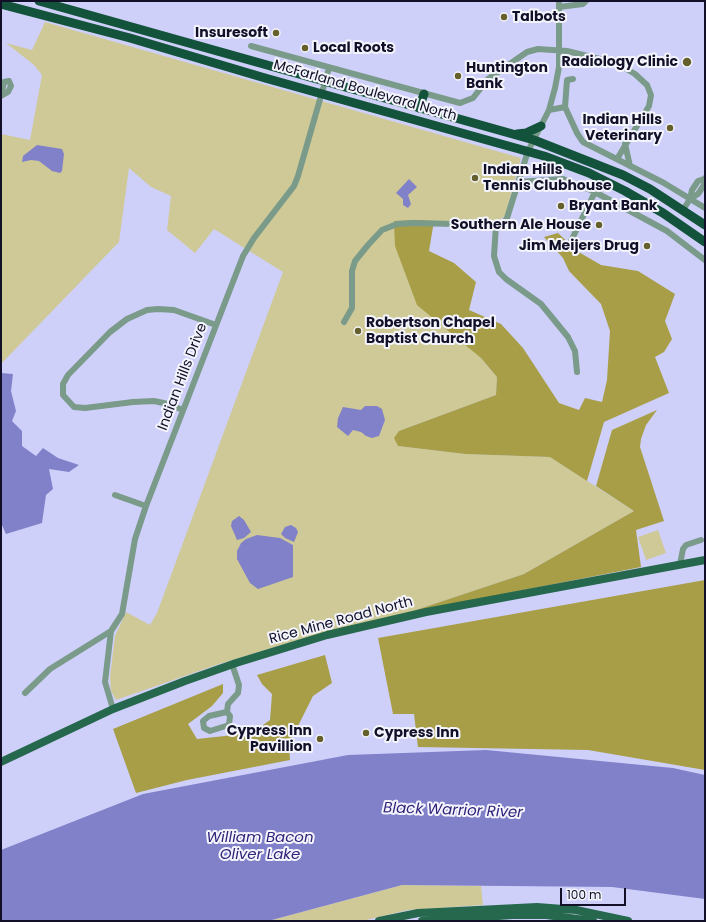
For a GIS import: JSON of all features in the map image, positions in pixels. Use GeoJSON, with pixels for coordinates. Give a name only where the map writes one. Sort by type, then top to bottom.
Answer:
{"type":"FeatureCollection","features":[{"type":"Feature","properties":{"kind":"highway"},"geometry":{"type":"LineString","coordinates":[[1,3],[7,1]]}},
{"type":"Feature","properties":{"kind":"highway","name":"McFarland Boulevard North"},"geometry":{"type":"LineString","coordinates":[[39,1],[534,140],[611,169],[650,190],[705,225]]}},
{"type":"Feature","properties":{"kind":"highway","name":"McFarland Boulevard North"},"geometry":{"type":"LineString","coordinates":[[1,3],[528,151],[589,173],[660,211],[705,242]]}},
{"type":"Feature","properties":{"kind":"highway"},"geometry":{"type":"LineString","coordinates":[[420,108],[424,94]]}},
{"type":"Feature","properties":{"kind":"highway"},"geometry":{"type":"LineString","coordinates":[[513,134],[526,132],[541,126]]}},
{"type":"Feature","properties":{"kind":"highway"},"geometry":{"type":"LineString","coordinates":[[660,211],[676,213],[683,210]]}},
{"type":"Feature","properties":{"kind":"main road","name":"Rice Mine Road North"},"geometry":{"type":"LineString","coordinates":[[1,762],[113,709],[232,664],[294,645],[362,626],[426,612],[705,560]]}},
{"type":"Feature","properties":{"kind":"main road"},"geometry":{"type":"LineString","coordinates":[[379,921],[418,913],[537,907],[561,909],[628,921]]}},
{"type":"Feature","properties":{"kind":"main road"},"geometry":{"type":"LineString","coordinates":[[422,921],[479,920],[513,915],[546,915],[593,921]]}},
{"type":"Feature","properties":{"kind":"street"},"geometry":{"type":"LineString","coordinates":[[344,322],[352,308],[352,271],[355,261],[382,230],[397,224],[413,222],[496,225],[504,222],[508,218],[528,151],[549,110],[560,67],[559,4],[583,4],[586,1]]}},
{"type":"Feature","properties":{"kind":"street"},"geometry":{"type":"LineString","coordinates":[[251,46],[454,103],[467,101],[473,98],[488,79],[527,52],[538,49],[567,51],[616,63],[635,74],[647,85],[651,95],[649,106],[617,159]]}},
{"type":"Feature","properties":{"kind":"street","name":"Indian Hills Drive"},"geometry":{"type":"LineString","coordinates":[[113,709],[105,682],[111,631],[120,618],[125,603],[135,539],[146,506],[243,256],[254,238],[294,186],[302,166],[329,68]]}},
{"type":"Feature","properties":{"kind":"street"},"geometry":{"type":"LineString","coordinates":[[573,79],[567,80],[566,107],[577,133],[583,142],[690,198],[705,208]]}},
{"type":"Feature","properties":{"kind":"street"},"geometry":{"type":"LineString","coordinates":[[549,110],[566,107]]}},
{"type":"Feature","properties":{"kind":"street"},"geometry":{"type":"LineString","coordinates":[[625,144],[630,166]]}},
{"type":"Feature","properties":{"kind":"street"},"geometry":{"type":"LineString","coordinates":[[683,210],[690,198],[692,190],[698,181],[704,178]]}},
{"type":"Feature","properties":{"kind":"street"},"geometry":{"type":"LineString","coordinates":[[518,182],[563,179],[595,192],[667,232],[705,260]]}},
{"type":"Feature","properties":{"kind":"street"},"geometry":{"type":"LineString","coordinates":[[571,241],[595,192]]}},
{"type":"Feature","properties":{"kind":"street"},"geometry":{"type":"LineString","coordinates":[[496,225],[494,256],[499,272],[506,279],[541,304],[568,337],[575,351],[577,372]]}},
{"type":"Feature","properties":{"kind":"street"},"geometry":{"type":"LineString","coordinates":[[183,410],[168,404],[154,401],[85,408],[74,407],[63,395],[63,384],[68,374],[110,332],[127,319],[147,310],[174,310],[216,324]]}},
{"type":"Feature","properties":{"kind":"street"},"geometry":{"type":"LineString","coordinates":[[115,495],[146,506]]}},
{"type":"Feature","properties":{"kind":"street"},"geometry":{"type":"LineString","coordinates":[[680,564],[683,549],[686,545],[701,540]]}},
{"type":"Feature","properties":{"kind":"street"},"geometry":{"type":"LineString","coordinates":[[25,693],[50,669],[111,631]]}},
{"type":"Feature","properties":{"kind":"street"},"geometry":{"type":"LineString","coordinates":[[227,712],[228,704],[238,693],[239,685],[232,664]]}},
{"type":"Feature","properties":{"kind":"street"},"geometry":{"type":"LineString","coordinates":[[479,909],[479,920]]}},
{"type":"Feature","properties":{"kind":"shaded area"},"geometry":{"type":"Polygon","coordinates":[[[45,22],[521,158],[505,216],[497,221],[394,221],[481,358],[497,377],[496,395],[399,431],[398,446],[465,454],[550,457],[634,511],[524,574],[407,613],[305,638],[219,664],[116,700],[111,691],[110,677],[115,636],[126,612],[150,625],[157,613],[283,272],[214,229],[195,253],[167,230],[171,196],[151,187],[129,168],[119,242],[1,364],[1,134],[30,140],[42,75],[34,65],[6,43],[32,50],[45,22]]]}},
{"type":"Feature","properties":{"kind":"shaded area"},"geometry":{"type":"Polygon","coordinates":[[[394,221],[434,221],[429,251],[454,263],[476,282],[469,310],[501,324],[523,348],[559,403],[579,410],[585,398],[602,402],[607,380],[610,331],[601,304],[569,271],[563,258],[544,237],[558,233],[577,251],[601,265],[638,271],[675,294],[665,321],[672,339],[664,352],[655,357],[669,393],[604,422],[587,481],[550,457],[465,454],[398,446],[394,438],[399,431],[496,395],[497,377],[481,358],[417,305],[395,246],[394,221]]]}},
{"type":"Feature","properties":{"kind":"shaded area"},"geometry":{"type":"Polygon","coordinates":[[[657,410],[646,425],[640,447],[664,521],[636,530],[641,567],[407,613],[524,574],[634,511],[596,486],[612,430],[657,410]]]}},
{"type":"Feature","properties":{"kind":"shaded area"},"geometry":{"type":"Polygon","coordinates":[[[658,530],[666,553],[646,560],[638,537],[658,530]]]}},
{"type":"Feature","properties":{"kind":"shaded area"},"geometry":{"type":"Polygon","coordinates":[[[705,580],[705,770],[588,750],[418,747],[414,714],[393,714],[378,638],[705,580]]]}},
{"type":"Feature","properties":{"kind":"shaded area"},"geometry":{"type":"Polygon","coordinates":[[[325,655],[332,683],[313,696],[289,744],[290,760],[187,780],[136,793],[113,729],[223,684],[223,693],[212,706],[188,724],[197,739],[252,733],[270,720],[272,694],[262,684],[257,675],[325,655]]]}},
{"type":"Feature","properties":{"kind":"shaded area"},"geometry":{"type":"Polygon","coordinates":[[[402,885],[481,886],[483,905],[408,910],[362,921],[268,921],[402,885]]]}},
{"type":"Feature","properties":{"kind":"water"},"geometry":{"type":"Polygon","coordinates":[[[37,145],[62,149],[64,154],[62,171],[60,173],[52,171],[39,161],[31,160],[22,162],[23,156],[37,145]]]}},
{"type":"Feature","properties":{"kind":"water"},"geometry":{"type":"Polygon","coordinates":[[[409,179],[417,187],[408,195],[411,204],[408,208],[403,205],[403,199],[396,193],[409,179]]]}},
{"type":"Feature","properties":{"kind":"water"},"geometry":{"type":"Polygon","coordinates":[[[1,373],[13,374],[11,391],[16,411],[12,421],[22,431],[22,446],[36,456],[43,448],[58,458],[79,465],[69,472],[49,469],[53,489],[46,495],[42,523],[6,534],[1,523],[1,373]]]}},
{"type":"Feature","properties":{"kind":"water"},"geometry":{"type":"Polygon","coordinates":[[[365,406],[377,406],[382,409],[385,420],[379,436],[372,438],[361,432],[353,430],[348,436],[337,427],[338,418],[343,407],[361,410],[365,406]]]}},
{"type":"Feature","properties":{"kind":"water"},"geometry":{"type":"Polygon","coordinates":[[[239,516],[244,520],[251,532],[244,538],[237,540],[231,526],[232,521],[239,516]]]}},
{"type":"Feature","properties":{"kind":"water"},"geometry":{"type":"Polygon","coordinates":[[[291,525],[296,528],[298,532],[294,542],[285,538],[281,534],[285,527],[291,525]]]}},
{"type":"Feature","properties":{"kind":"water"},"geometry":{"type":"Polygon","coordinates":[[[257,535],[280,538],[293,545],[293,577],[258,589],[250,583],[237,559],[237,551],[241,543],[246,539],[257,535]]]}},
{"type":"Feature","properties":{"kind":"water","name":"William Bacon Oliver Lake"},"geometry":{"type":"Polygon","coordinates":[[[486,750],[673,768],[705,775],[705,899],[612,887],[402,885],[268,921],[1,921],[1,850],[143,794],[348,755],[486,750]]]}},
{"type":"Feature","properties":{"kind":"place","name":"Talbots"},"geometry":{"type":"Point","coordinates":[504,17]}},
{"type":"Feature","properties":{"kind":"place","name":"Insuresoft"},"geometry":{"type":"Point","coordinates":[276,33]}},
{"type":"Feature","properties":{"kind":"place","name":"Local Roots"},"geometry":{"type":"Point","coordinates":[305,48]}},
{"type":"Feature","properties":{"kind":"place","name":"Radiology Clinic"},"geometry":{"type":"Point","coordinates":[687,62]}},
{"type":"Feature","properties":{"kind":"place","name":"Huntington Bank"},"geometry":{"type":"Point","coordinates":[458,76]}},
{"type":"Feature","properties":{"kind":"place","name":"Indian Hills Veterinary"},"geometry":{"type":"Point","coordinates":[670,128]}},
{"type":"Feature","properties":{"kind":"place","name":"Indian Hills Tennis Clubhouse"},"geometry":{"type":"Point","coordinates":[475,178]}},
{"type":"Feature","properties":{"kind":"place","name":"Bryant Bank"},"geometry":{"type":"Point","coordinates":[561,206]}},
{"type":"Feature","properties":{"kind":"place","name":"Southern Ale House"},"geometry":{"type":"Point","coordinates":[599,225]}},
{"type":"Feature","properties":{"kind":"place","name":"Jim Meijers Drug"},"geometry":{"type":"Point","coordinates":[647,246]}},
{"type":"Feature","properties":{"kind":"place","name":"Robertson Chapel Baptist Church"},"geometry":{"type":"Point","coordinates":[358,331]}},
{"type":"Feature","properties":{"kind":"place","name":"Cypress Inn"},"geometry":{"type":"Point","coordinates":[366,733]}},
{"type":"Feature","properties":{"kind":"place","name":"Cypress Inn Pavillion"},"geometry":{"type":"Point","coordinates":[320,739]}},
{"type":"Feature","properties":{"kind":"water label","name":"Black Warrior River"},"geometry":{"type":"Point","coordinates":[453,811]}}]}
